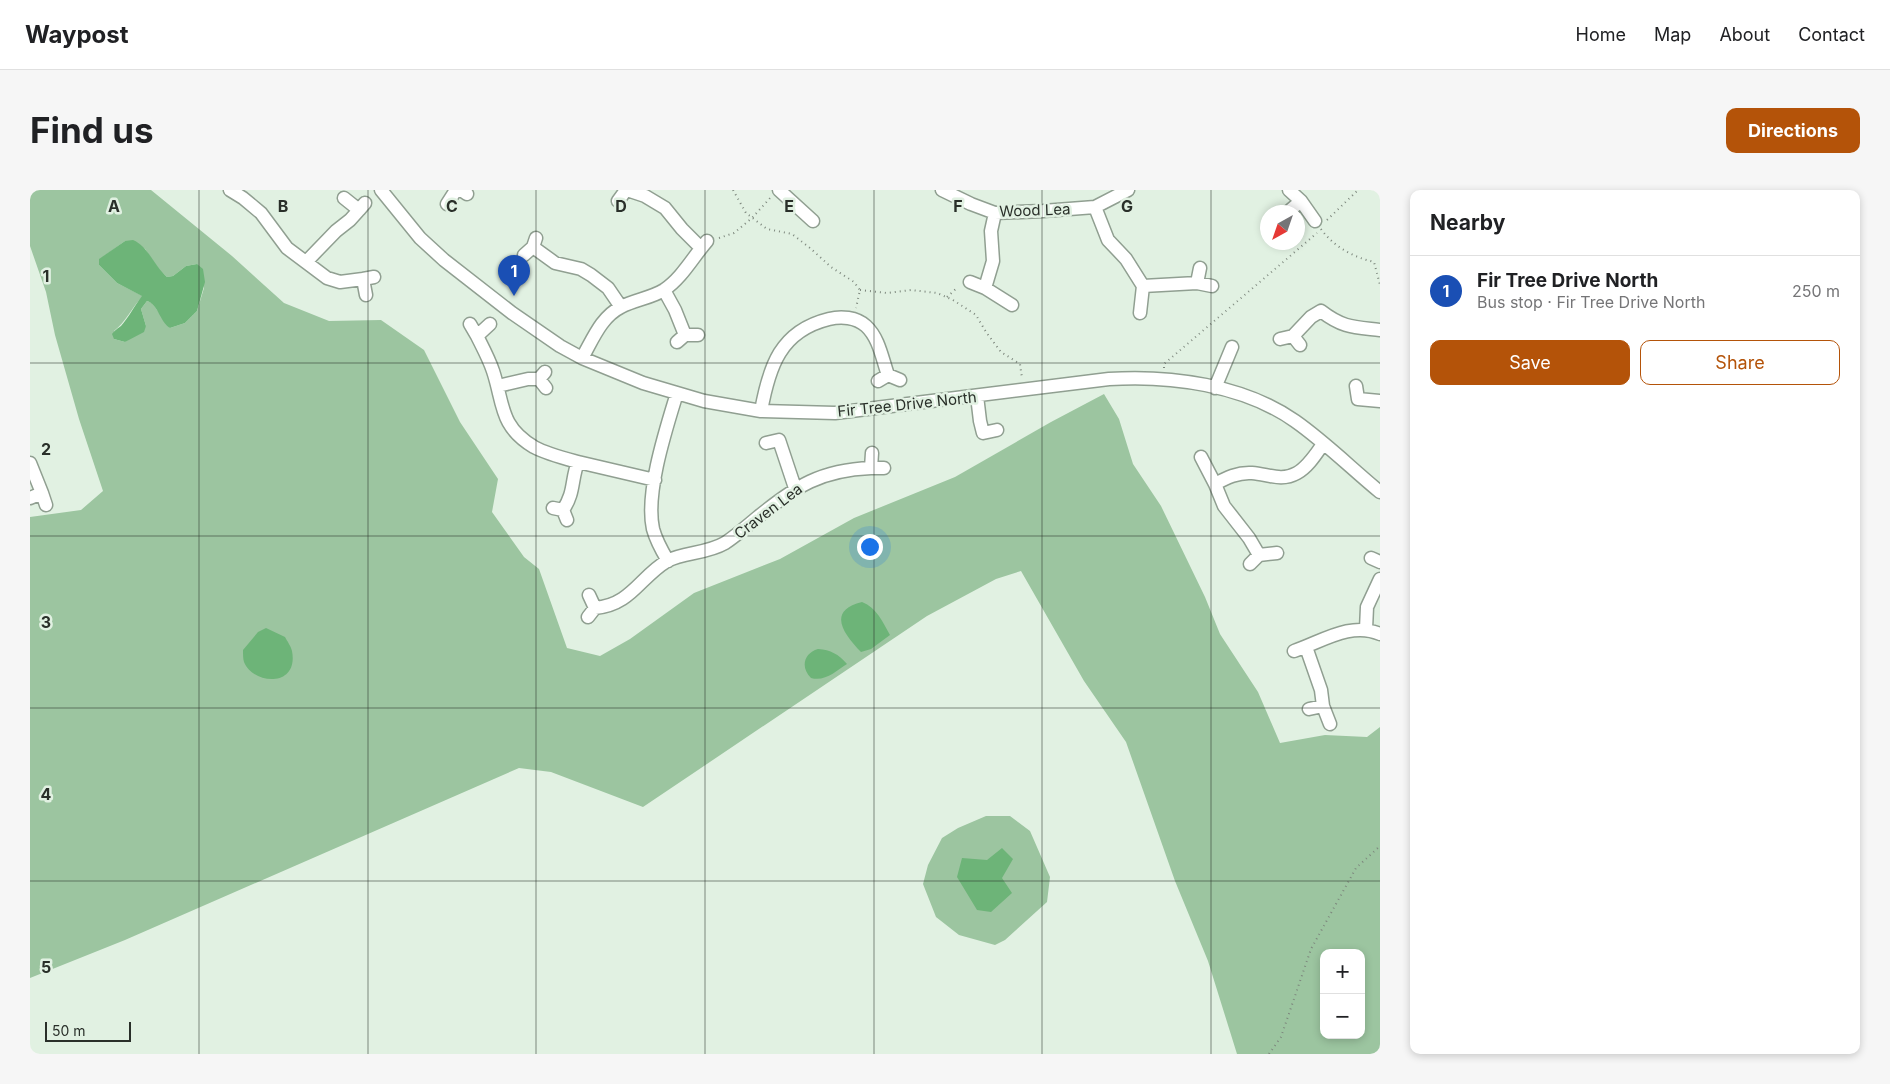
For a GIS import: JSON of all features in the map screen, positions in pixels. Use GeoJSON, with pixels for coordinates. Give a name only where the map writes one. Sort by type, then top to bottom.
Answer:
{"type":"FeatureCollection","features":[{"type":"Feature","properties":{"kind":"street"},"geometry":{"type":"LineString","coordinates":[[230,190],[253,205],[287,248],[321,274],[333,281],[369,278],[366,295]]}},
{"type":"Feature","properties":{"kind":"street","name":"Fir Tree Drive North"},"geometry":{"type":"LineString","coordinates":[[381,190],[420,238],[450,265],[533,328],[582,358],[642,383],[704,401],[761,411],[808,413],[856,411],[1117,378],[1162,380],[1216,388],[1244,396],[1273,408],[1295,421],[1380,492]]}},
{"type":"Feature","properties":{"kind":"street"},"geometry":{"type":"LineString","coordinates":[[582,358],[600,324],[621,307],[664,290],[678,278],[704,245],[682,230],[665,208],[645,196],[627,190],[618,201]]}},
{"type":"Feature","properties":{"kind":"street","name":"Wood Lea"},"geometry":{"type":"LineString","coordinates":[[942,190],[995,213],[1095,206],[1128,190]]}},
{"type":"Feature","properties":{"kind":"street"},"geometry":{"type":"LineString","coordinates":[[1289,190],[1302,201],[1319,226]]}},
{"type":"Feature","properties":{"kind":"street"},"geometry":{"type":"LineString","coordinates":[[447,204],[461,191]]}},
{"type":"Feature","properties":{"kind":"street"},"geometry":{"type":"LineString","coordinates":[[775,194],[813,221]]}},
{"type":"Feature","properties":{"kind":"street"},"geometry":{"type":"LineString","coordinates":[[306,262],[362,206],[344,198]]}},
{"type":"Feature","properties":{"kind":"street"},"geometry":{"type":"LineString","coordinates":[[1297,205],[1302,201]]}},
{"type":"Feature","properties":{"kind":"street"},"geometry":{"type":"LineString","coordinates":[[1095,206],[1108,240],[1126,259],[1143,286],[1140,313]]}},
{"type":"Feature","properties":{"kind":"street"},"geometry":{"type":"LineString","coordinates":[[985,288],[993,261],[991,231],[995,213]]}},
{"type":"Feature","properties":{"kind":"street"},"geometry":{"type":"LineString","coordinates":[[531,247],[555,263],[580,269],[591,275],[608,288],[621,307]]}},
{"type":"Feature","properties":{"kind":"street"},"geometry":{"type":"LineString","coordinates":[[1197,283],[1200,268]]}},
{"type":"Feature","properties":{"kind":"street"},"geometry":{"type":"LineString","coordinates":[[970,282],[985,288],[1012,305]]}},
{"type":"Feature","properties":{"kind":"street"},"geometry":{"type":"LineString","coordinates":[[1143,286],[1197,283],[1212,286]]}},
{"type":"Feature","properties":{"kind":"street"},"geometry":{"type":"LineString","coordinates":[[664,290],[686,337]]}},
{"type":"Feature","properties":{"kind":"street"},"geometry":{"type":"LineString","coordinates":[[1280,339],[1297,340],[1311,317],[1321,311],[1335,322],[1347,327],[1380,330]]}},
{"type":"Feature","properties":{"kind":"street"},"geometry":{"type":"LineString","coordinates":[[761,411],[771,368],[788,342],[803,330],[817,323],[839,318],[853,319],[865,325],[874,336],[883,378],[900,380]]}},
{"type":"Feature","properties":{"kind":"street"},"geometry":{"type":"LineString","coordinates":[[470,324],[478,336],[493,370],[506,418],[524,439],[546,452],[578,462],[655,480]]}},
{"type":"Feature","properties":{"kind":"street"},"geometry":{"type":"LineString","coordinates":[[478,336],[490,324]]}},
{"type":"Feature","properties":{"kind":"street"},"geometry":{"type":"LineString","coordinates":[[1216,388],[1232,347]]}},
{"type":"Feature","properties":{"kind":"street"},"geometry":{"type":"LineString","coordinates":[[498,386],[528,379],[543,380]]}},
{"type":"Feature","properties":{"kind":"street"},"geometry":{"type":"LineString","coordinates":[[1356,386],[1355,404],[1380,401]]}},
{"type":"Feature","properties":{"kind":"street"},"geometry":{"type":"LineString","coordinates":[[668,561],[653,530],[652,514],[655,480],[677,393]]}},
{"type":"Feature","properties":{"kind":"street"},"geometry":{"type":"LineString","coordinates":[[977,396],[980,421],[986,438],[997,430]]}},
{"type":"Feature","properties":{"kind":"street"},"geometry":{"type":"LineString","coordinates":[[766,443],[779,440],[795,488]]}},
{"type":"Feature","properties":{"kind":"street"},"geometry":{"type":"LineString","coordinates":[[1215,484],[1243,473],[1275,478],[1291,476],[1305,466],[1324,444]]}},
{"type":"Feature","properties":{"kind":"street","name":"Craven Lea"},"geometry":{"type":"LineString","coordinates":[[589,595],[592,613],[620,601],[668,561],[702,552],[727,542],[795,488],[825,475],[858,469],[878,468],[872,453]]}},
{"type":"Feature","properties":{"kind":"street"},"geometry":{"type":"LineString","coordinates":[[1201,457],[1224,506],[1249,538],[1255,560],[1276,553]]}},
{"type":"Feature","properties":{"kind":"street"},"geometry":{"type":"LineString","coordinates":[[30,462],[39,499]]}},
{"type":"Feature","properties":{"kind":"street"},"geometry":{"type":"LineString","coordinates":[[561,513],[569,501],[573,490],[574,472],[578,462]]}},
{"type":"Feature","properties":{"kind":"street"},"geometry":{"type":"LineString","coordinates":[[1366,629],[1367,607],[1380,579]]}},
{"type":"Feature","properties":{"kind":"street"},"geometry":{"type":"LineString","coordinates":[[1330,724],[1323,706],[1321,690],[1300,649],[1353,629],[1366,629],[1380,634]]}},
{"type":"Feature","properties":{"kind":"street"},"geometry":{"type":"LineString","coordinates":[[1310,709],[1323,706]]}},
{"type":"Feature","properties":{"kind":"path"},"geometry":{"type":"LineString","coordinates":[[733,190],[746,213],[752,218],[767,228],[792,234],[831,267],[854,282],[860,290],[887,293],[911,290],[937,293],[964,306],[976,315],[986,332],[1002,352],[1020,364],[1024,390]]}},
{"type":"Feature","properties":{"kind":"path"},"geometry":{"type":"LineString","coordinates":[[1162,380],[1164,364],[1358,190]]}},
{"type":"Feature","properties":{"kind":"path"},"geometry":{"type":"LineString","coordinates":[[704,245],[734,233],[752,218],[775,194]]}},
{"type":"Feature","properties":{"kind":"path"},"geometry":{"type":"LineString","coordinates":[[1319,226],[1336,245],[1360,259],[1374,262],[1380,285]]}},
{"type":"Feature","properties":{"kind":"path"},"geometry":{"type":"LineString","coordinates":[[947,297],[956,288],[970,282]]}},
{"type":"Feature","properties":{"kind":"path"},"geometry":{"type":"LineString","coordinates":[[853,319],[860,290]]}},
{"type":"Feature","properties":{"kind":"path"},"geometry":{"type":"LineString","coordinates":[[1269,1054],[1281,1037],[1311,949],[1356,868],[1380,846]]}},
{"type":"Feature","properties":{"kind":"shaded area"},"geometry":{"type":"Polygon","coordinates":[[[30,190],[151,190],[232,256],[284,303],[329,321],[381,320],[424,350],[460,422],[498,479],[492,512],[524,557],[539,569],[567,648],[600,656],[630,639],[694,593],[780,559],[854,518],[955,477],[1104,394],[1119,419],[1133,464],[1161,506],[1205,597],[1220,634],[1258,692],[1280,743],[1325,735],[1367,737],[1380,727],[1380,1054],[1237,1054],[1208,961],[1175,881],[1126,742],[1084,681],[1021,571],[996,579],[927,616],[643,807],[551,772],[519,768],[125,940],[30,978],[30,517],[81,510],[103,491],[79,419],[55,335],[46,292],[30,246],[30,190]],[[125,241],[100,259],[99,265],[117,283],[143,296],[114,331],[114,339],[125,342],[146,326],[141,309],[147,301],[152,303],[170,328],[185,323],[197,311],[204,288],[197,264],[186,266],[173,276],[167,277],[160,271],[145,249],[125,241]]]}},
{"type":"Feature","properties":{"kind":"shaded area"},"geometry":{"type":"Polygon","coordinates":[[[133,240],[143,247],[167,277],[173,276],[186,266],[197,264],[203,269],[205,282],[197,311],[185,323],[170,328],[154,306],[147,301],[141,309],[146,326],[144,332],[125,342],[114,339],[112,334],[121,326],[142,296],[117,283],[99,265],[99,259],[125,241],[133,240]]]}},
{"type":"Feature","properties":{"kind":"shaded area"},"geometry":{"type":"Polygon","coordinates":[[[862,602],[875,611],[890,635],[871,649],[861,652],[844,631],[841,617],[844,611],[851,606],[862,602]]]}},
{"type":"Feature","properties":{"kind":"shaded area"},"geometry":{"type":"Polygon","coordinates":[[[266,628],[285,637],[292,651],[292,663],[289,672],[282,677],[274,679],[256,675],[249,670],[243,659],[243,650],[258,632],[266,628]]]}},
{"type":"Feature","properties":{"kind":"shaded area"},"geometry":{"type":"Polygon","coordinates":[[[818,649],[834,653],[847,664],[826,677],[811,678],[805,669],[805,661],[809,654],[818,649]]]}},
{"type":"Feature","properties":{"kind":"shaded area"},"geometry":{"type":"Polygon","coordinates":[[[986,816],[1010,816],[1030,831],[1050,877],[1047,902],[1005,940],[995,945],[959,935],[936,917],[923,884],[928,865],[942,838],[958,828],[986,816]]]}},
{"type":"Feature","properties":{"kind":"shaded area"},"geometry":{"type":"Polygon","coordinates":[[[1002,848],[1013,859],[1002,878],[1012,893],[991,912],[977,910],[957,877],[962,858],[987,860],[1002,848]]]}},
{"type":"Feature","properties":{"kind":"place","name":"Fir Tree Drive North"},"geometry":{"type":"Point","coordinates":[514,296]}}]}
